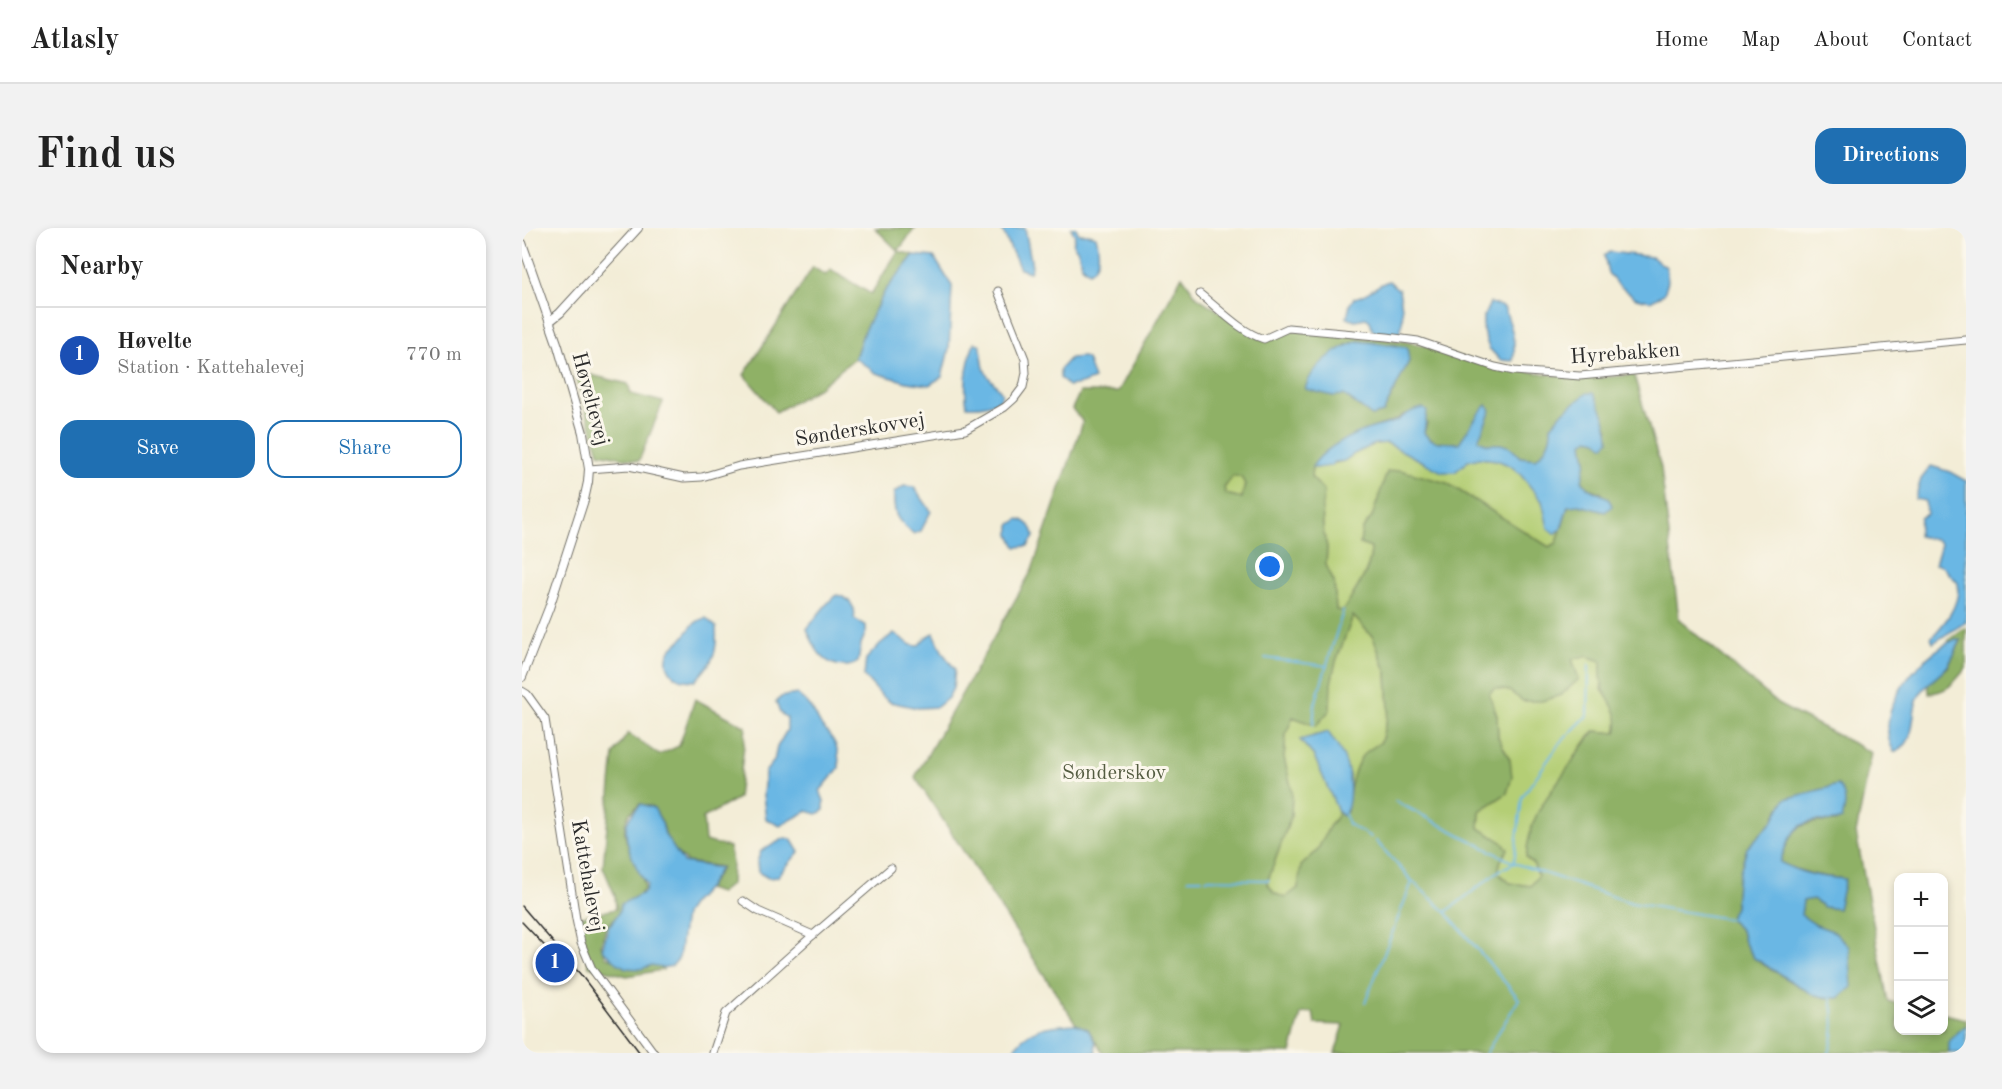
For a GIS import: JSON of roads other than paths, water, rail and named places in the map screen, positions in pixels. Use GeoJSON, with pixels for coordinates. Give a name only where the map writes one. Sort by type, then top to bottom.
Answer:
{"type":"FeatureCollection","features":[{"type":"Feature","properties":{"kind":"street"},"geometry":{"type":"LineString","coordinates":[[550,321],[638,228]]}},
{"type":"Feature","properties":{"kind":"street","name":"Høveltevej"},"geometry":{"type":"LineString","coordinates":[[522,243],[550,321],[583,432],[589,469],[588,482],[580,510],[549,608],[522,677]]}},
{"type":"Feature","properties":{"kind":"street","name":"Sønderskovvej"},"geometry":{"type":"LineString","coordinates":[[589,469],[629,466],[684,478],[702,477],[739,466],[965,430],[1005,407],[1023,387],[1026,373],[1025,359],[998,291]]}},
{"type":"Feature","properties":{"kind":"street","name":"Hyrebakken"},"geometry":{"type":"LineString","coordinates":[[1200,294],[1240,326],[1264,339],[1288,328],[1387,337],[1418,341],[1495,367],[1514,371],[1580,376],[1966,340]]}},
{"type":"Feature","properties":{"kind":"street","name":"Kattehalevej"},"geometry":{"type":"LineString","coordinates":[[522,691],[527,694],[545,719],[581,943],[592,969],[654,1053]]}},
{"type":"Feature","properties":{"kind":"street"},"geometry":{"type":"LineString","coordinates":[[713,1053],[726,1013],[891,868]]}},
{"type":"Feature","properties":{"kind":"street"},"geometry":{"type":"LineString","coordinates":[[743,901],[758,911],[813,935]]}},
{"type":"Feature","properties":{"kind":"water"},"geometry":{"type":"Polygon","coordinates":[[[1001,228],[1025,228],[1032,266],[1030,272],[1020,269],[1001,228]]]}},
{"type":"Feature","properties":{"kind":"water"},"geometry":{"type":"Polygon","coordinates":[[[1071,228],[1076,228],[1079,234],[1096,236],[1097,261],[1096,266],[1089,272],[1082,266],[1078,251],[1073,244],[1075,236],[1071,228]]]}},
{"type":"Feature","properties":{"kind":"water"},"geometry":{"type":"Polygon","coordinates":[[[1610,252],[1652,257],[1666,267],[1668,281],[1664,294],[1650,301],[1636,298],[1616,283],[1608,273],[1604,255],[1610,252]]]}},
{"type":"Feature","properties":{"kind":"water"},"geometry":{"type":"Polygon","coordinates":[[[914,255],[934,257],[952,286],[949,349],[942,377],[929,385],[907,382],[876,373],[855,358],[864,331],[885,291],[914,255]]]}},
{"type":"Feature","properties":{"kind":"water"},"geometry":{"type":"Polygon","coordinates":[[[1389,281],[1399,290],[1402,319],[1399,335],[1373,332],[1370,321],[1366,318],[1355,320],[1347,318],[1354,298],[1389,281]]]}},
{"type":"Feature","properties":{"kind":"water"},"geometry":{"type":"Polygon","coordinates":[[[1490,303],[1504,307],[1514,340],[1513,361],[1500,360],[1489,348],[1483,331],[1483,318],[1490,303]]]}},
{"type":"Feature","properties":{"kind":"water"},"geometry":{"type":"Polygon","coordinates":[[[1358,341],[1407,347],[1409,361],[1383,413],[1372,416],[1344,395],[1333,396],[1305,389],[1313,373],[1326,359],[1358,341]]]}},
{"type":"Feature","properties":{"kind":"water"},"geometry":{"type":"Polygon","coordinates":[[[974,343],[979,344],[981,348],[986,373],[1002,393],[1000,400],[992,403],[967,406],[966,374],[974,343]]]}},
{"type":"Feature","properties":{"kind":"water"},"geometry":{"type":"Polygon","coordinates":[[[1070,358],[1087,359],[1094,379],[1068,386],[1060,378],[1060,369],[1070,358]]]}},
{"type":"Feature","properties":{"kind":"water"},"geometry":{"type":"Polygon","coordinates":[[[1587,393],[1593,393],[1602,410],[1608,428],[1609,441],[1603,446],[1597,440],[1589,438],[1583,443],[1586,461],[1582,480],[1588,488],[1608,499],[1612,506],[1605,512],[1579,505],[1568,506],[1561,529],[1555,534],[1548,528],[1542,501],[1520,474],[1511,466],[1497,460],[1479,458],[1468,461],[1455,472],[1442,472],[1387,443],[1375,444],[1330,466],[1312,467],[1322,455],[1343,440],[1394,422],[1412,411],[1423,408],[1427,411],[1424,433],[1428,437],[1440,442],[1459,443],[1487,405],[1491,410],[1478,440],[1488,444],[1501,444],[1510,447],[1520,457],[1536,459],[1548,444],[1551,426],[1561,414],[1587,393]]]}},
{"type":"Feature","properties":{"kind":"water"},"geometry":{"type":"Polygon","coordinates":[[[1931,466],[1950,472],[1966,481],[1966,622],[1933,643],[1931,638],[1954,607],[1958,583],[1942,566],[1935,564],[1941,544],[1937,540],[1918,536],[1920,518],[1927,514],[1925,501],[1915,499],[1921,479],[1931,466]]]}},
{"type":"Feature","properties":{"kind":"water"},"geometry":{"type":"Polygon","coordinates":[[[904,486],[914,487],[931,511],[921,531],[914,534],[895,513],[894,493],[904,486]]]}},
{"type":"Feature","properties":{"kind":"water"},"geometry":{"type":"Polygon","coordinates":[[[1019,519],[1025,521],[1033,531],[1034,537],[1028,546],[1016,547],[1010,535],[1010,525],[1019,519]]]}},
{"type":"Feature","properties":{"kind":"water"},"geometry":{"type":"Polygon","coordinates":[[[837,595],[848,600],[854,610],[854,619],[866,626],[858,662],[850,666],[837,665],[825,659],[816,649],[807,629],[837,595]]]}},
{"type":"Feature","properties":{"kind":"water"},"geometry":{"type":"Polygon","coordinates":[[[706,618],[716,627],[713,657],[695,681],[676,677],[667,665],[669,652],[695,623],[706,618]]]}},
{"type":"Feature","properties":{"kind":"water"},"geometry":{"type":"Polygon","coordinates":[[[894,633],[911,645],[918,646],[926,637],[934,633],[943,653],[955,669],[953,688],[948,698],[937,707],[918,708],[890,702],[864,676],[866,659],[894,633]]]}},
{"type":"Feature","properties":{"kind":"water"},"geometry":{"type":"Polygon","coordinates":[[[1956,639],[1961,640],[1950,663],[1924,688],[1919,696],[1907,742],[1894,752],[1888,736],[1888,720],[1902,686],[1928,657],[1956,639]]]}},
{"type":"Feature","properties":{"kind":"water"},"geometry":{"type":"Polygon","coordinates":[[[797,694],[811,708],[835,743],[839,768],[820,791],[824,801],[824,810],[817,814],[807,811],[780,826],[766,819],[763,795],[765,772],[774,761],[777,747],[787,730],[787,718],[780,713],[776,702],[781,697],[797,694]]]}},
{"type":"Feature","properties":{"kind":"water"},"geometry":{"type":"Polygon","coordinates":[[[1328,732],[1347,766],[1350,789],[1348,805],[1343,816],[1338,811],[1314,756],[1300,740],[1328,732]]]}},
{"type":"Feature","properties":{"kind":"water"},"geometry":{"type":"Polygon","coordinates":[[[1838,785],[1845,801],[1842,819],[1832,822],[1815,821],[1801,826],[1792,835],[1780,862],[1812,874],[1845,879],[1838,909],[1824,907],[1813,899],[1803,901],[1801,915],[1816,925],[1835,932],[1849,947],[1852,987],[1839,998],[1828,998],[1812,994],[1754,958],[1744,942],[1741,930],[1729,919],[1735,907],[1737,882],[1747,848],[1773,821],[1785,799],[1838,785]]]}},
{"type":"Feature","properties":{"kind":"water"},"geometry":{"type":"Polygon","coordinates":[[[641,804],[654,808],[665,835],[683,862],[720,868],[708,887],[685,914],[679,958],[672,966],[662,968],[652,965],[641,969],[626,968],[602,949],[608,928],[618,914],[621,904],[645,892],[647,885],[630,853],[626,835],[629,819],[641,804]]]}},
{"type":"Feature","properties":{"kind":"water"},"geometry":{"type":"Polygon","coordinates":[[[785,838],[791,839],[799,852],[777,877],[768,878],[758,872],[757,862],[761,851],[785,838]]]}},
{"type":"Feature","properties":{"kind":"water"},"geometry":{"type":"Polygon","coordinates":[[[1076,1024],[1088,1029],[1095,1042],[1096,1053],[1011,1053],[1024,1038],[1039,1029],[1076,1024]]]}},
{"type":"Feature","properties":{"kind":"water"},"geometry":{"type":"Polygon","coordinates":[[[1966,1026],[1966,1053],[1949,1053],[1949,1042],[1958,1031],[1966,1026]]]}},
{"type":"Feature","properties":{"kind":"waterway"},"geometry":{"type":"LineString","coordinates":[[1313,725],[1315,704],[1343,611]]}},
{"type":"Feature","properties":{"kind":"waterway"},"geometry":{"type":"LineString","coordinates":[[1265,658],[1327,666]]}},
{"type":"Feature","properties":{"kind":"waterway"},"geometry":{"type":"LineString","coordinates":[[1376,841],[1412,881],[1446,912],[1500,870],[1514,863],[1522,797],[1560,743],[1588,715],[1589,664]]}},
{"type":"Feature","properties":{"kind":"waterway"},"geometry":{"type":"LineString","coordinates":[[1395,801],[1514,863],[1632,903],[1729,919]]}},
{"type":"Feature","properties":{"kind":"waterway"},"geometry":{"type":"LineString","coordinates":[[1345,814],[1348,824],[1371,837]]}},
{"type":"Feature","properties":{"kind":"waterway"},"geometry":{"type":"LineString","coordinates":[[1188,879],[1202,879]]}},
{"type":"Feature","properties":{"kind":"waterway"},"geometry":{"type":"LineString","coordinates":[[1206,879],[1269,880]]}},
{"type":"Feature","properties":{"kind":"waterway"},"geometry":{"type":"LineString","coordinates":[[1365,1003],[1412,882]]}},
{"type":"Feature","properties":{"kind":"waterway"},"geometry":{"type":"LineString","coordinates":[[1446,912],[1519,999],[1486,1053]]}},
{"type":"Feature","properties":{"kind":"waterway"},"geometry":{"type":"LineString","coordinates":[[1829,1053],[1834,1026],[1831,998]]}},
{"type":"Feature","properties":{"kind":"tram line"},"geometry":{"type":"LineString","coordinates":[[522,906],[581,975],[640,1053]]}},
{"type":"Feature","properties":{"kind":"tram line"},"geometry":{"type":"LineString","coordinates":[[522,922],[557,959]]}},
{"type":"Feature","properties":{"kind":"place","name":"Høvelte"},"geometry":{"type":"Point","coordinates":[555,963]}},
{"type":"Feature","properties":{"kind":"park label","name":"Sønderskov"},"geometry":{"type":"Point","coordinates":[1114,773]}}]}
